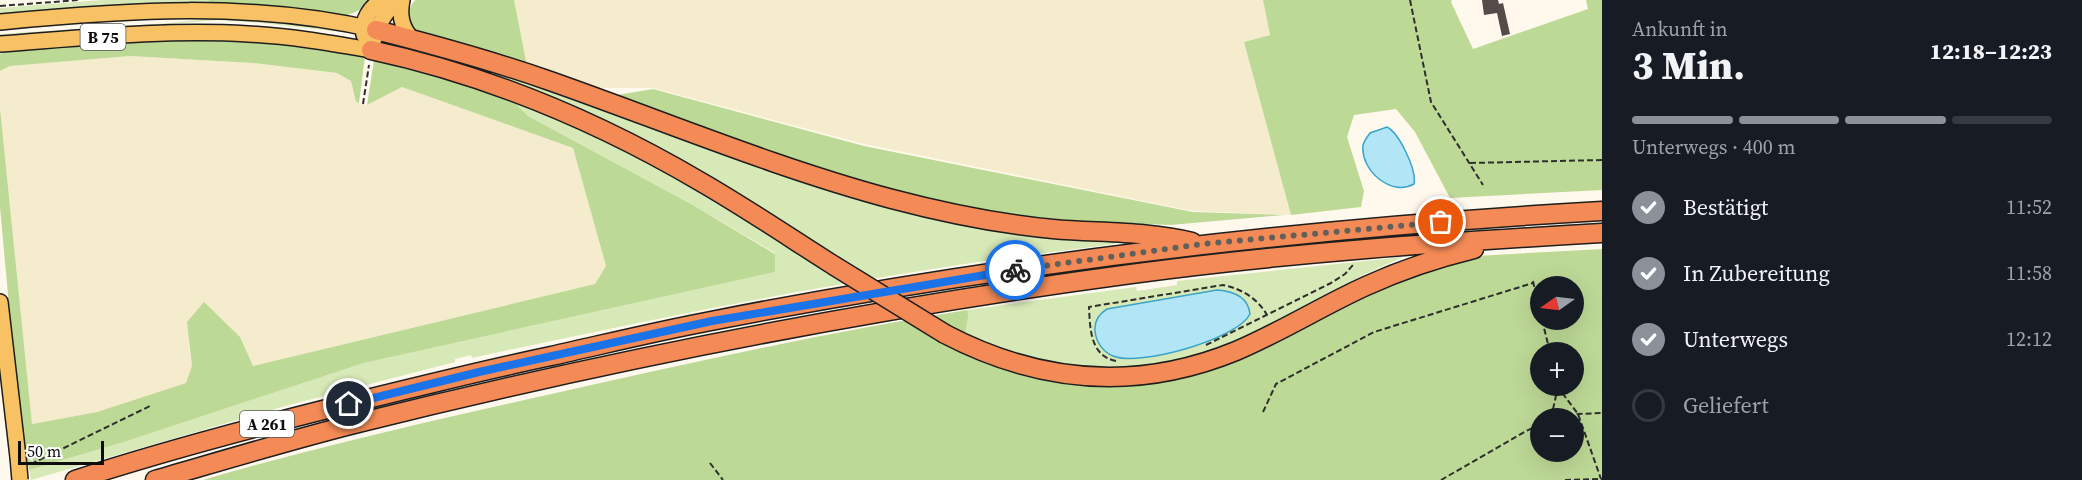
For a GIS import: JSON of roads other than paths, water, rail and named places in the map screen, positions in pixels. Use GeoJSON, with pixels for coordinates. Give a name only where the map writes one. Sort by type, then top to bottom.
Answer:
{"type":"FeatureCollection","features":[{"type":"Feature","properties":{"kind":"highway"},"geometry":{"type":"LineString","coordinates":[[369,29],[453,50],[547,80],[749,153],[895,200],[957,215],[1011,224],[1167,236],[1203,244]]}},
{"type":"Feature","properties":{"kind":"highway"},"geometry":{"type":"LineString","coordinates":[[371,51],[408,59],[486,83],[542,104],[636,146],[700,181],[945,334],[989,356],[1047,371],[1100,377],[1154,374],[1192,366],[1235,351],[1397,272],[1458,253],[1524,237]]}},
{"type":"Feature","properties":{"kind":"highway","name":"A 261"},"geometry":{"type":"LineString","coordinates":[[75,480],[241,431],[402,390],[712,321],[1053,264],[1203,244],[1484,218],[1602,211]]}},
{"type":"Feature","properties":{"kind":"highway","name":"A 261"},"geometry":{"type":"LineString","coordinates":[[155,480],[352,424],[521,384],[844,318],[1131,274],[1363,250],[1602,233]]}},
{"type":"Feature","properties":{"kind":"main road"},"geometry":{"type":"LineString","coordinates":[[371,51],[368,13],[382,0]]}},
{"type":"Feature","properties":{"kind":"main road"},"geometry":{"type":"LineString","coordinates":[[369,29],[397,0]]}},
{"type":"Feature","properties":{"kind":"main road"},"geometry":{"type":"LineString","coordinates":[[402,0],[401,20],[406,33],[412,39]]}},
{"type":"Feature","properties":{"kind":"main road","name":"B 75"},"geometry":{"type":"LineString","coordinates":[[0,22],[172,11],[286,15],[369,29]]}},
{"type":"Feature","properties":{"kind":"main road","name":"B 75"},"geometry":{"type":"LineString","coordinates":[[0,44],[207,32],[291,37],[371,51]]}},
{"type":"Feature","properties":{"kind":"main road"},"geometry":{"type":"LineString","coordinates":[[0,302],[20,480]]}},
{"type":"Feature","properties":{"kind":"water"},"geometry":{"type":"Polygon","coordinates":[[[1387,127],[1397,136],[1406,152],[1413,170],[1414,184],[1396,187],[1387,184],[1372,172],[1366,163],[1363,154],[1365,140],[1370,133],[1387,127]]]}},
{"type":"Feature","properties":{"kind":"water"},"geometry":{"type":"Polygon","coordinates":[[[1217,290],[1239,296],[1246,303],[1250,314],[1242,323],[1227,333],[1208,341],[1165,354],[1144,358],[1126,358],[1109,354],[1097,339],[1096,321],[1107,309],[1217,290]]]}}]}
